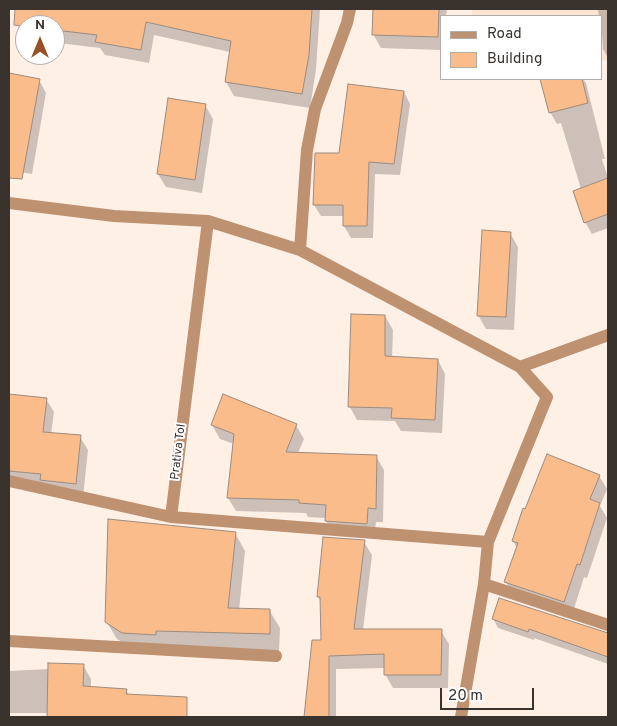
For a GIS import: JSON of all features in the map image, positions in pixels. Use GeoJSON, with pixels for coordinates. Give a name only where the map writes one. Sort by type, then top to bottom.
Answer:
{"type":"FeatureCollection","features":[{"type":"Feature","properties":{"kind":"street"},"geometry":{"type":"LineString","coordinates":[[300,250],[307,150],[315,109],[347,23],[350,9]]}},
{"type":"Feature","properties":{"kind":"street"},"geometry":{"type":"LineString","coordinates":[[9,203],[114,216],[208,221],[300,250],[520,367],[547,397],[488,542],[484,584],[461,717]]}},
{"type":"Feature","properties":{"kind":"street","name":"Prativa Tol"},"geometry":{"type":"LineString","coordinates":[[171,517],[208,221]]}},
{"type":"Feature","properties":{"kind":"street"},"geometry":{"type":"LineString","coordinates":[[520,367],[608,335]]}},
{"type":"Feature","properties":{"kind":"street"},"geometry":{"type":"LineString","coordinates":[[9,481],[53,489],[171,517],[488,542]]}},
{"type":"Feature","properties":{"kind":"street"},"geometry":{"type":"LineString","coordinates":[[484,584],[608,625]]}},
{"type":"Feature","properties":{"kind":"street"},"geometry":{"type":"LineString","coordinates":[[9,641],[276,656]]}},
{"type":"Feature","properties":{"kind":"shaded area"},"geometry":{"type":"Polygon","coordinates":[[[472,9],[608,9],[608,60],[602,61],[602,15],[472,15],[472,9]]]}},
{"type":"Feature","properties":{"kind":"building"},"geometry":{"type":"Polygon","coordinates":[[[15,9],[312,9],[309,55],[302,94],[225,82],[231,41],[146,22],[141,50],[95,42],[97,35],[65,31],[65,15],[15,15],[14,25],[15,9]]]}},
{"type":"Feature","properties":{"kind":"building"},"geometry":{"type":"Polygon","coordinates":[[[373,9],[439,9],[438,37],[372,35],[373,9]]]}},
{"type":"Feature","properties":{"kind":"building"},"geometry":{"type":"Polygon","coordinates":[[[9,73],[40,79],[22,179],[9,178],[9,73]]]}},
{"type":"Feature","properties":{"kind":"building"},"geometry":{"type":"Polygon","coordinates":[[[540,80],[582,80],[588,103],[549,113],[540,80]]]}},
{"type":"Feature","properties":{"kind":"building"},"geometry":{"type":"Polygon","coordinates":[[[348,84],[404,91],[394,164],[369,162],[367,226],[343,226],[343,205],[313,205],[315,153],[339,153],[348,84]]]}},
{"type":"Feature","properties":{"kind":"building"},"geometry":{"type":"Polygon","coordinates":[[[168,98],[206,104],[195,180],[157,174],[168,98]]]}},
{"type":"Feature","properties":{"kind":"building"},"geometry":{"type":"Polygon","coordinates":[[[608,178],[608,214],[584,223],[573,191],[608,178]]]}},
{"type":"Feature","properties":{"kind":"building"},"geometry":{"type":"Polygon","coordinates":[[[482,230],[511,232],[506,317],[477,316],[482,230]]]}},
{"type":"Feature","properties":{"kind":"building"},"geometry":{"type":"Polygon","coordinates":[[[351,314],[385,315],[385,356],[438,359],[435,420],[391,418],[392,408],[348,407],[351,314]]]}},
{"type":"Feature","properties":{"kind":"building"},"geometry":{"type":"Polygon","coordinates":[[[9,394],[47,398],[43,432],[81,435],[76,484],[40,480],[41,474],[9,471],[9,394]]]}},
{"type":"Feature","properties":{"kind":"building"},"geometry":{"type":"Polygon","coordinates":[[[223,394],[297,424],[286,452],[377,455],[376,509],[368,508],[367,524],[325,521],[326,505],[299,503],[299,500],[227,498],[234,434],[211,425],[223,394]]]}},
{"type":"Feature","properties":{"kind":"building"},"geometry":{"type":"Polygon","coordinates":[[[547,454],[600,475],[590,499],[600,503],[580,565],[577,564],[564,602],[504,582],[518,543],[512,541],[523,508],[525,509],[547,454]]]}},
{"type":"Feature","properties":{"kind":"building"},"geometry":{"type":"Polygon","coordinates":[[[108,519],[236,532],[228,608],[270,609],[270,634],[156,631],[156,635],[122,633],[105,622],[108,519]]]}},
{"type":"Feature","properties":{"kind":"building"},"geometry":{"type":"Polygon","coordinates":[[[323,537],[365,540],[354,629],[442,629],[441,675],[384,675],[384,654],[329,656],[329,717],[304,717],[312,640],[321,640],[320,597],[317,597],[323,537]]]}},
{"type":"Feature","properties":{"kind":"building"},"geometry":{"type":"Polygon","coordinates":[[[499,598],[608,633],[608,657],[529,629],[528,632],[492,619],[499,598]]]}},
{"type":"Feature","properties":{"kind":"building"},"geometry":{"type":"Polygon","coordinates":[[[48,663],[84,664],[83,686],[127,689],[126,694],[187,697],[187,717],[47,717],[48,663]]]}}]}
